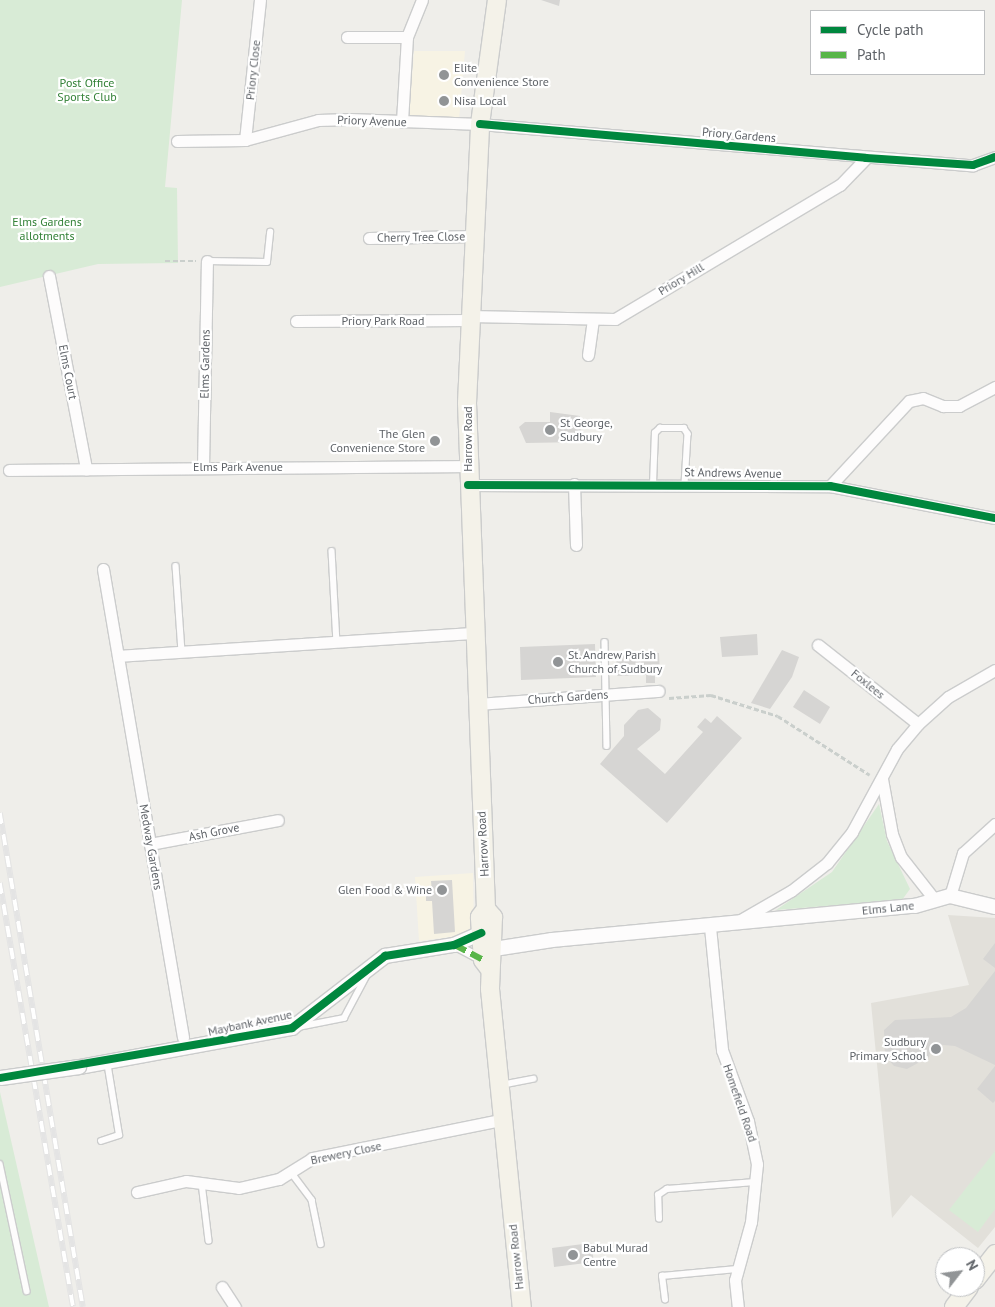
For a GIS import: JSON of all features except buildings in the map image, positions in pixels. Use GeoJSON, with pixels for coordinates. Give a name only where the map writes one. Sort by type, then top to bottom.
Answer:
{"type":"FeatureCollection","features":[{"type":"Feature","properties":{"kind":"main road","name":"Harrow Road"},"geometry":{"type":"LineString","coordinates":[[489,959],[481,934],[486,909],[476,704],[468,466],[472,236],[480,124],[498,0]]}},
{"type":"Feature","properties":{"kind":"main road","name":"Harrow Road"},"geometry":{"type":"LineString","coordinates":[[486,909],[493,917],[489,959],[501,1120],[522,1307]]}},
{"type":"Feature","properties":{"kind":"main road"},"geometry":{"type":"LineString","coordinates":[[985,1267],[995,1254]]}},
{"type":"Feature","properties":{"kind":"main road"},"geometry":{"type":"LineString","coordinates":[[954,1307],[962,1297]]}},
{"type":"Feature","properties":{"kind":"street","name":"Priory Close"},"geometry":{"type":"LineString","coordinates":[[245,140],[260,0]]}},
{"type":"Feature","properties":{"kind":"street"},"geometry":{"type":"LineString","coordinates":[[402,122],[407,38],[422,0]]}},
{"type":"Feature","properties":{"kind":"street"},"geometry":{"type":"LineString","coordinates":[[348,37],[407,38]]}},
{"type":"Feature","properties":{"kind":"street","name":"Priory Avenue"},"geometry":{"type":"LineString","coordinates":[[177,141],[245,140],[318,120],[480,124]]}},
{"type":"Feature","properties":{"kind":"street","name":"Priory Gardens"},"geometry":{"type":"LineString","coordinates":[[480,124],[866,158],[974,165],[995,159]]}},
{"type":"Feature","properties":{"kind":"street","name":"Priory Hill"},"geometry":{"type":"LineString","coordinates":[[470,318],[616,319],[840,185],[866,158]]}},
{"type":"Feature","properties":{"kind":"street","name":"Cherry Tree Close"},"geometry":{"type":"LineString","coordinates":[[369,238],[472,236]]}},
{"type":"Feature","properties":{"kind":"street","name":"Elms Gardens"},"geometry":{"type":"LineString","coordinates":[[203,467],[207,261]]}},
{"type":"Feature","properties":{"kind":"street","name":"Elms Court"},"geometry":{"type":"LineString","coordinates":[[49,276],[86,469]]}},
{"type":"Feature","properties":{"kind":"street","name":"Priory Park Road"},"geometry":{"type":"LineString","coordinates":[[296,321],[470,318]]}},
{"type":"Feature","properties":{"kind":"street"},"geometry":{"type":"LineString","coordinates":[[588,355],[593,319]]}},
{"type":"Feature","properties":{"kind":"street"},"geometry":{"type":"LineString","coordinates":[[830,486],[903,406],[923,398],[943,406],[959,406],[995,387]]}},
{"type":"Feature","properties":{"kind":"street","name":"Elms Park Avenue"},"geometry":{"type":"LineString","coordinates":[[9,470],[468,466]]}},
{"type":"Feature","properties":{"kind":"street"},"geometry":{"type":"LineString","coordinates":[[574,484],[576,545]]}},
{"type":"Feature","properties":{"kind":"street","name":"St Andrews Avenue"},"geometry":{"type":"LineString","coordinates":[[468,485],[685,484],[830,486],[995,518]]}},
{"type":"Feature","properties":{"kind":"street","name":"Medway Gardens"},"geometry":{"type":"LineString","coordinates":[[103,569],[183,1037]]}},
{"type":"Feature","properties":{"kind":"street"},"geometry":{"type":"LineString","coordinates":[[118,656],[474,633]]}},
{"type":"Feature","properties":{"kind":"street","name":"Foxlees"},"geometry":{"type":"LineString","coordinates":[[818,645],[918,724]]}},
{"type":"Feature","properties":{"kind":"street","name":"Elms Lane"},"geometry":{"type":"LineString","coordinates":[[737,922],[791,891],[827,863],[852,832],[897,749],[918,724],[948,697],[995,670]]}},
{"type":"Feature","properties":{"kind":"street","name":"Church Gardens"},"geometry":{"type":"LineString","coordinates":[[476,704],[659,691]]}},
{"type":"Feature","properties":{"kind":"street","name":"Elms Lane"},"geometry":{"type":"LineString","coordinates":[[489,959],[552,940],[915,906],[934,899],[901,856],[892,834],[882,779]]}},
{"type":"Feature","properties":{"kind":"street","name":"Ash Grove"},"geometry":{"type":"LineString","coordinates":[[150,844],[278,820]]}},
{"type":"Feature","properties":{"kind":"street"},"geometry":{"type":"LineString","coordinates":[[950,896],[963,853],[995,824]]}},
{"type":"Feature","properties":{"kind":"street"},"geometry":{"type":"LineString","coordinates":[[934,899],[950,896],[995,908]]}},
{"type":"Feature","properties":{"kind":"street","name":"Homefield Road"},"geometry":{"type":"LineString","coordinates":[[710,926],[722,1050],[754,1142],[757,1182],[737,1269],[738,1307]]}},
{"type":"Feature","properties":{"kind":"street","name":"Maybank Avenue"},"geometry":{"type":"LineString","coordinates":[[0,1078],[79,1067],[292,1028],[374,962],[398,953],[454,945],[481,934]]}},
{"type":"Feature","properties":{"kind":"street"},"geometry":{"type":"LineString","coordinates":[[454,945],[489,959]]}},
{"type":"Feature","properties":{"kind":"street","name":"Brewery Close"},"geometry":{"type":"LineString","coordinates":[[137,1192],[186,1181],[239,1188],[291,1172],[312,1158],[501,1120]]}},
{"type":"Feature","properties":{"kind":"street"},"geometry":{"type":"LineString","coordinates":[[222,1287],[235,1307]]}},
{"type":"Feature","properties":{"kind":"lane"},"geometry":{"type":"LineString","coordinates":[[207,261],[267,262],[270,232]]}},
{"type":"Feature","properties":{"kind":"lane"},"geometry":{"type":"LineString","coordinates":[[653,484],[655,434],[660,428],[684,428],[688,434],[685,484]]}},
{"type":"Feature","properties":{"kind":"lane"},"geometry":{"type":"LineString","coordinates":[[332,551],[337,642]]}},
{"type":"Feature","properties":{"kind":"lane"},"geometry":{"type":"LineString","coordinates":[[176,566],[182,652]]}},
{"type":"Feature","properties":{"kind":"lane"},"geometry":{"type":"LineString","coordinates":[[605,642],[607,746]]}},
{"type":"Feature","properties":{"kind":"lane"},"geometry":{"type":"LineString","coordinates":[[292,1028],[344,1018],[374,962]]}},
{"type":"Feature","properties":{"kind":"lane"},"geometry":{"type":"LineString","coordinates":[[101,1142],[119,1135],[107,1062]]}},
{"type":"Feature","properties":{"kind":"lane"},"geometry":{"type":"LineString","coordinates":[[499,1086],[533,1079]]}},
{"type":"Feature","properties":{"kind":"lane"},"geometry":{"type":"LineString","coordinates":[[0,1164],[27,1291]]}},
{"type":"Feature","properties":{"kind":"lane"},"geometry":{"type":"LineString","coordinates":[[291,1172],[312,1200],[321,1244]]}},
{"type":"Feature","properties":{"kind":"lane"},"geometry":{"type":"LineString","coordinates":[[659,1219],[658,1195],[667,1190],[757,1182]]}},
{"type":"Feature","properties":{"kind":"lane"},"geometry":{"type":"LineString","coordinates":[[202,1183],[210,1242]]}},
{"type":"Feature","properties":{"kind":"lane"},"geometry":{"type":"LineString","coordinates":[[665,1300],[662,1276],[737,1269]]}},
{"type":"Feature","properties":{"kind":"path"},"geometry":{"type":"LineString","coordinates":[[165,260],[207,261]]}},
{"type":"Feature","properties":{"kind":"path"},"geometry":{"type":"LineString","coordinates":[[659,691],[670,698],[711,695],[778,716],[882,779]]}},
{"type":"Feature","properties":{"kind":"shaded area"},"geometry":{"type":"Polygon","coordinates":[[[414,51],[465,51],[459,120],[409,118],[414,51]]]}},
{"type":"Feature","properties":{"kind":"shaded area"},"geometry":{"type":"Polygon","coordinates":[[[473,873],[474,926],[458,936],[419,941],[415,877],[473,873]]]}},
{"type":"Feature","properties":{"kind":"shaded area","name":"Sudbury Primary School"},"geometry":{"type":"Polygon","coordinates":[[[948,915],[995,918],[995,1227],[979,1247],[911,1195],[892,1218],[871,1003],[969,985],[948,915]]]}},
{"type":"Feature","properties":{"kind":"green space","name":"Post Office Sports Club"},"geometry":{"type":"Polygon","coordinates":[[[0,0],[182,0],[165,187],[177,188],[178,263],[98,264],[0,287],[0,0]]]}},
{"type":"Feature","properties":{"kind":"green space"},"geometry":{"type":"Polygon","coordinates":[[[879,804],[887,841],[910,889],[902,900],[776,910],[832,872],[879,804]]]}},
{"type":"Feature","properties":{"kind":"green space"},"geometry":{"type":"Polygon","coordinates":[[[0,1092],[46,1294],[49,1307],[0,1307],[0,1092]]]}},
{"type":"Feature","properties":{"kind":"green space"},"geometry":{"type":"Polygon","coordinates":[[[995,1151],[995,1209],[978,1232],[949,1210],[995,1151]]]}},
{"type":"Feature","properties":{"kind":"railway"},"geometry":{"type":"LineString","coordinates":[[0,813],[83,1307]]}},
{"type":"Feature","properties":{"kind":"railway"},"geometry":{"type":"LineString","coordinates":[[0,883],[73,1307]]}},
{"type":"Feature","properties":{"kind":"marked path"},"geometry":{"type":"LineString","coordinates":[[455,945],[483,960]]}},
{"type":"Feature","properties":{"kind":"cycle path"},"geometry":{"type":"LineString","coordinates":[[480,124],[866,158],[973,165],[995,157]]}},
{"type":"Feature","properties":{"kind":"cycle path"},"geometry":{"type":"LineString","coordinates":[[468,485],[830,486],[995,518]]}},
{"type":"Feature","properties":{"kind":"cycle path"},"geometry":{"type":"LineString","coordinates":[[0,1078],[292,1028],[385,956],[454,945],[481,933]]}},
{"type":"Feature","properties":{"kind":"place","name":"Elite Convenience Store"},"geometry":{"type":"Point","coordinates":[444,75]}},
{"type":"Feature","properties":{"kind":"place","name":"Nisa Local"},"geometry":{"type":"Point","coordinates":[444,101]}},
{"type":"Feature","properties":{"kind":"place","name":"St George, Sudbury"},"geometry":{"type":"Point","coordinates":[550,430]}},
{"type":"Feature","properties":{"kind":"place","name":"The Glen Convenience Store"},"geometry":{"type":"Point","coordinates":[435,441]}},
{"type":"Feature","properties":{"kind":"place","name":"St. Andrew Parish Church of Sudbury"},"geometry":{"type":"Point","coordinates":[558,662]}},
{"type":"Feature","properties":{"kind":"place","name":"Glen Food & Wine"},"geometry":{"type":"Point","coordinates":[442,890]}},
{"type":"Feature","properties":{"kind":"place","name":"Sudbury Primary School"},"geometry":{"type":"Point","coordinates":[936,1049]}},
{"type":"Feature","properties":{"kind":"place","name":"Babul Murad Centre"},"geometry":{"type":"Point","coordinates":[573,1255]}},
{"type":"Feature","properties":{"kind":"park label","name":"Elms Gardens allotments"},"geometry":{"type":"Point","coordinates":[47,229]}}]}
